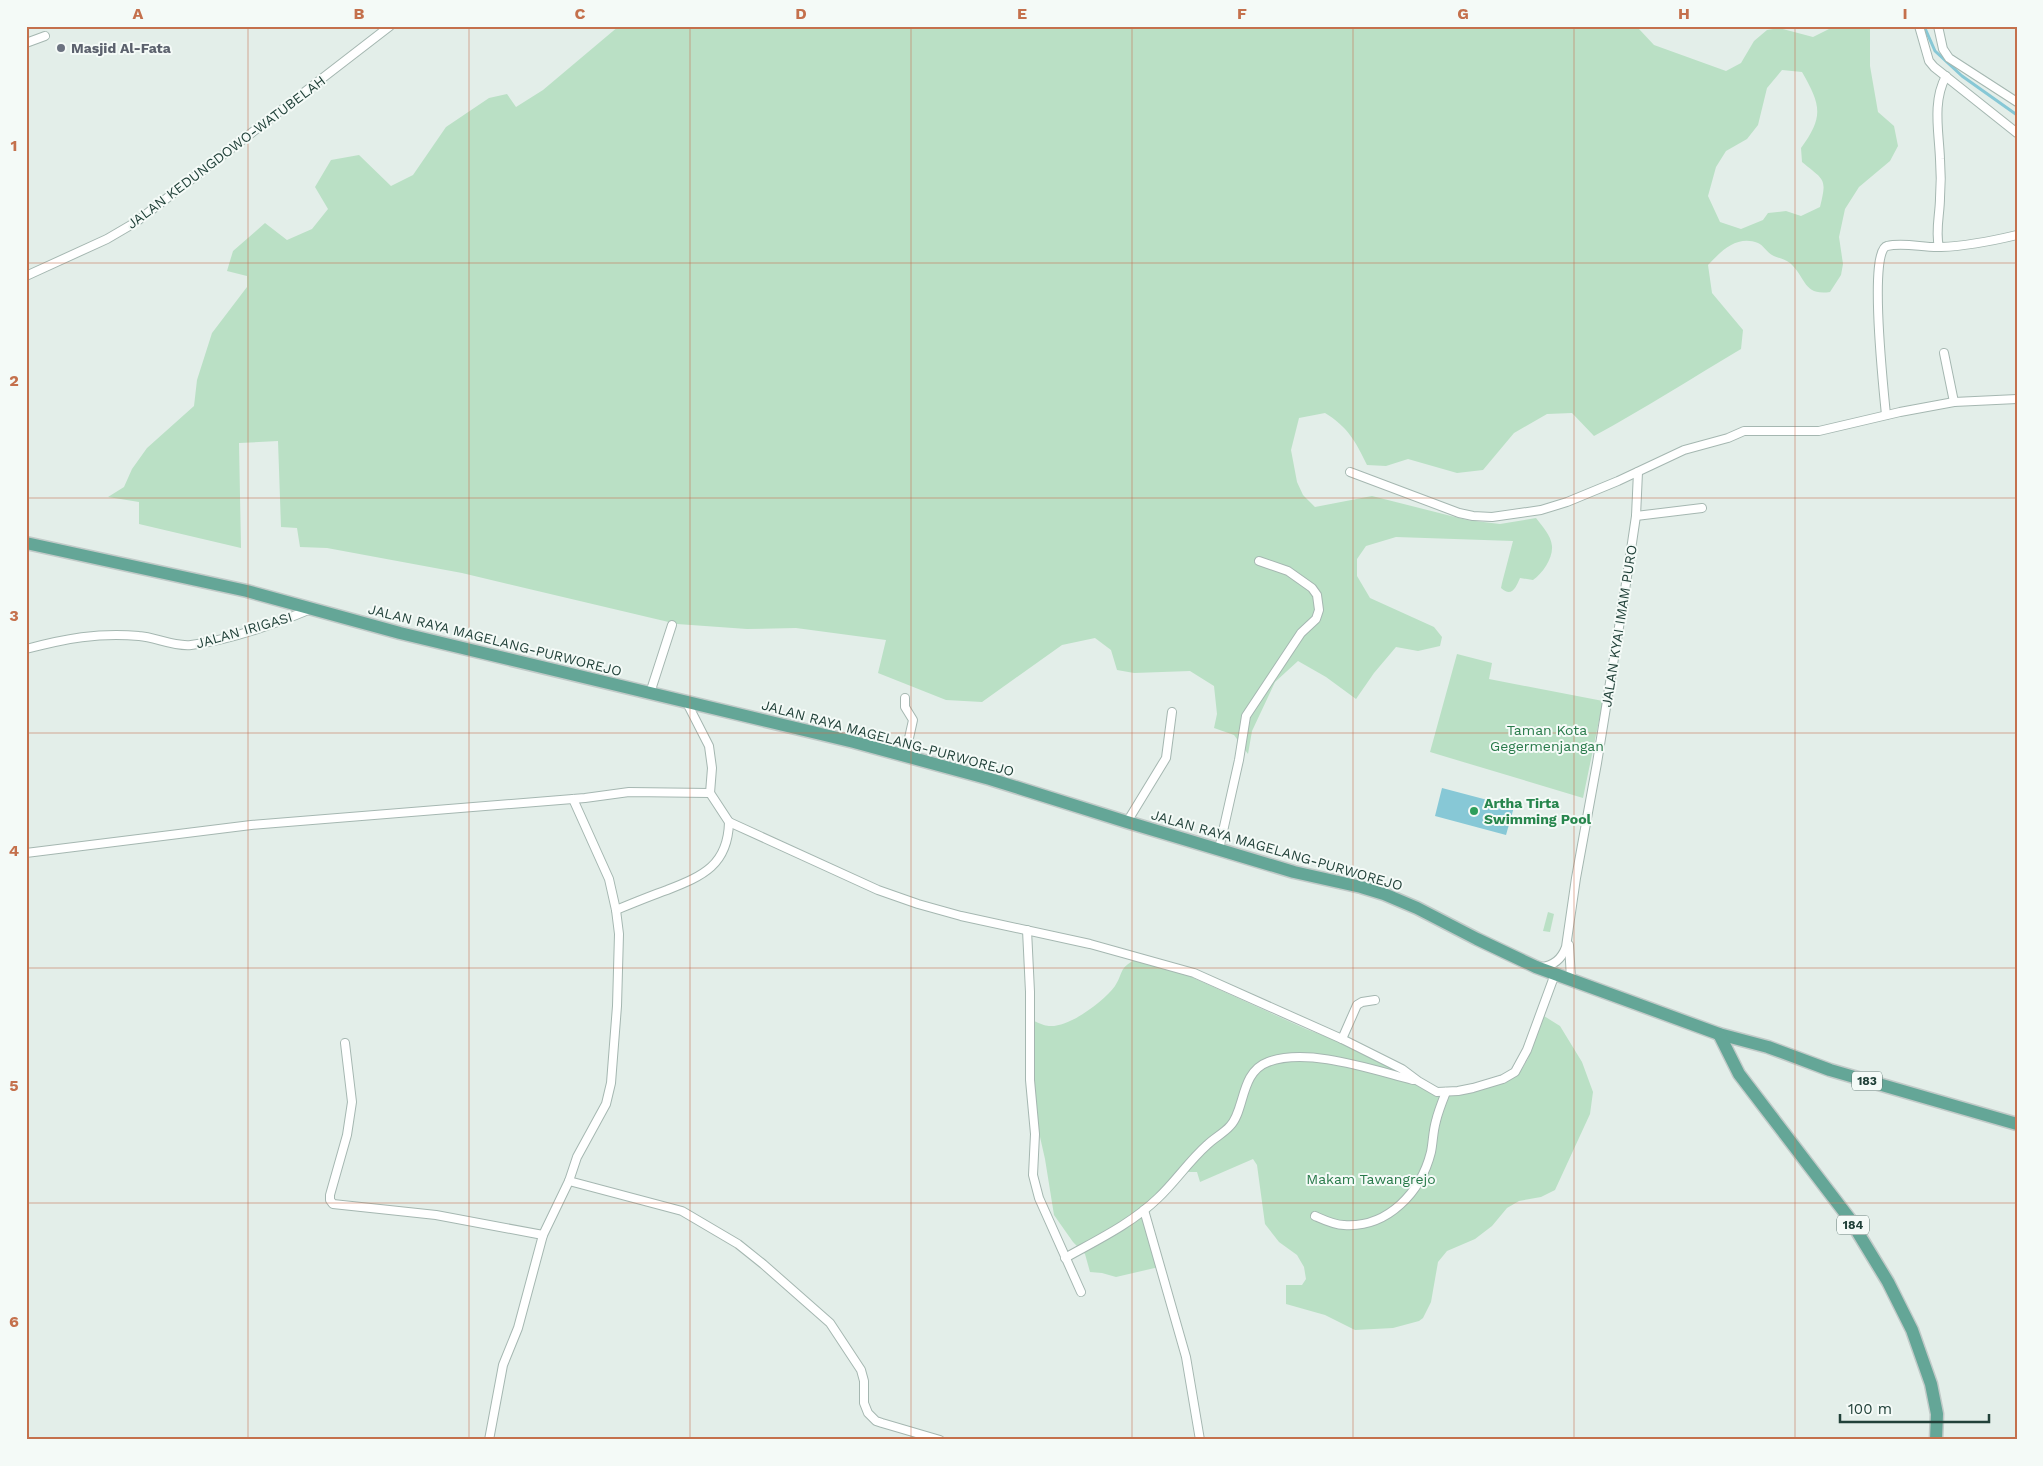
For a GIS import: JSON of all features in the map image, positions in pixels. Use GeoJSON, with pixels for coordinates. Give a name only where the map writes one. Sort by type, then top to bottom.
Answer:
{"type":"FeatureCollection","features":[{"type":"Feature","properties":{"kind":"main road","name":"JALAN RAYA MAGELANG-PURWOREJO"},"geometry":{"type":"LineString","coordinates":[[26,543],[247,591],[400,633],[686,700],[990,779],[1294,872],[1384,894],[1417,908],[1536,967],[1571,978],[1719,1034]]}},
{"type":"Feature","properties":{"kind":"main road","name":"183"},"geometry":{"type":"LineString","coordinates":[[1719,1034],[1768,1047],[1830,1070],[2017,1124]]}},
{"type":"Feature","properties":{"kind":"main road","name":"184"},"geometry":{"type":"LineString","coordinates":[[1719,1034],[1739,1074],[1849,1218],[1888,1282],[1912,1330],[1932,1384],[1937,1414],[1936,1440]]}},
{"type":"Feature","properties":{"kind":"street","name":"JALAN KEDUNGDOWO-WATUBELAH"},"geometry":{"type":"LineString","coordinates":[[26,276],[107,239],[136,222],[390,26]]}},
{"type":"Feature","properties":{"kind":"street"},"geometry":{"type":"LineString","coordinates":[[1919,26],[1929,60],[1934,67],[2017,133]]}},
{"type":"Feature","properties":{"kind":"street"},"geometry":{"type":"LineString","coordinates":[[1938,26],[1943,49],[1949,58],[2017,102]]}},
{"type":"Feature","properties":{"kind":"street"},"geometry":{"type":"LineString","coordinates":[[26,43],[44,36]]}},
{"type":"Feature","properties":{"kind":"street"},"geometry":{"type":"LineString","coordinates":[[1939,248],[1937,235],[1941,182],[1938,109],[1941,86],[1946,76]]}},
{"type":"Feature","properties":{"kind":"street"},"geometry":{"type":"LineString","coordinates":[[1886,415],[1878,293],[1878,270],[1881,252],[1887,246],[1939,248],[1982,243],[2017,235]]}},
{"type":"Feature","properties":{"kind":"street"},"geometry":{"type":"LineString","coordinates":[[1944,353],[1954,402]]}},
{"type":"Feature","properties":{"kind":"street"},"geometry":{"type":"LineString","coordinates":[[1350,472],[1459,513],[1492,517],[1541,510],[1567,502],[1684,450],[1728,438],[1744,431],[1819,431],[1886,415],[1954,402],[2017,399]]}},
{"type":"Feature","properties":{"kind":"street","name":"JALAN KYAI IMAM PURO"},"geometry":{"type":"LineString","coordinates":[[1536,967],[1548,966],[1557,960],[1564,952],[1568,937],[1576,878],[1636,516],[1638,472]]}},
{"type":"Feature","properties":{"kind":"street"},"geometry":{"type":"LineString","coordinates":[[1636,516],[1702,508]]}},
{"type":"Feature","properties":{"kind":"street"},"geometry":{"type":"LineString","coordinates":[[1219,849],[1239,760],[1246,716],[1301,633],[1316,619],[1319,610],[1317,595],[1312,588],[1288,572],[1259,561]]}},
{"type":"Feature","properties":{"kind":"street","name":"JALAN IRIGASI"},"geometry":{"type":"LineString","coordinates":[[26,649],[78,637],[110,633],[141,636],[189,645],[284,620],[313,609]]}},
{"type":"Feature","properties":{"kind":"street"},"geometry":{"type":"LineString","coordinates":[[650,693],[672,624]]}},
{"type":"Feature","properties":{"kind":"street"},"geometry":{"type":"LineString","coordinates":[[905,698],[905,707],[913,720],[905,756]]}},
{"type":"Feature","properties":{"kind":"street"},"geometry":{"type":"LineString","coordinates":[[686,700],[709,746],[712,768],[710,793],[729,822],[896,897],[961,916],[1090,944],[1186,970],[1342,1039],[1402,1069],[1433,1091],[1446,1092],[1473,1088],[1503,1079],[1515,1072],[1527,1050],[1555,974]]}},
{"type":"Feature","properties":{"kind":"street"},"geometry":{"type":"LineString","coordinates":[[1127,822],[1166,758],[1172,712]]}},
{"type":"Feature","properties":{"kind":"street"},"geometry":{"type":"LineString","coordinates":[[26,853],[250,825],[573,799],[629,792],[710,793]]}},
{"type":"Feature","properties":{"kind":"street"},"geometry":{"type":"LineString","coordinates":[[489,1440],[503,1365],[518,1328],[543,1235],[569,1181],[577,1157],[606,1104],[611,1083],[617,1006],[619,934],[616,910],[609,878],[573,799]]}},
{"type":"Feature","properties":{"kind":"street"},"geometry":{"type":"LineString","coordinates":[[616,910],[685,883],[706,872],[720,856],[728,834],[729,822]]}},
{"type":"Feature","properties":{"kind":"street"},"geometry":{"type":"LineString","coordinates":[[1026,930],[1030,992],[1030,1080],[1035,1134],[1033,1175],[1040,1198],[1081,1292]]}},
{"type":"Feature","properties":{"kind":"street"},"geometry":{"type":"LineString","coordinates":[[1568,937],[1571,978]]}},
{"type":"Feature","properties":{"kind":"street"},"geometry":{"type":"LineString","coordinates":[[1342,1039],[1357,1005],[1362,1002],[1375,1000]]}},
{"type":"Feature","properties":{"kind":"street"},"geometry":{"type":"LineString","coordinates":[[346,1043],[352,1102],[347,1135],[330,1195],[330,1200],[333,1204],[436,1215],[543,1235]]}},
{"type":"Feature","properties":{"kind":"street"},"geometry":{"type":"LineString","coordinates":[[1065,1258],[1116,1230],[1158,1199],[1206,1145],[1231,1125],[1247,1084],[1258,1068],[1268,1062],[1305,1057],[1325,1059],[1418,1081]]}},
{"type":"Feature","properties":{"kind":"street"},"geometry":{"type":"LineString","coordinates":[[1315,1216],[1333,1223],[1355,1224],[1382,1218],[1402,1204],[1416,1187],[1430,1153],[1436,1121],[1446,1092]]}},
{"type":"Feature","properties":{"kind":"street"},"geometry":{"type":"LineString","coordinates":[[569,1181],[682,1211],[738,1244],[830,1323],[861,1370],[864,1381],[864,1403],[868,1413],[876,1421],[940,1440]]}},
{"type":"Feature","properties":{"kind":"street"},"geometry":{"type":"LineString","coordinates":[[1144,1210],[1186,1358],[1200,1440]]}},
{"type":"Feature","properties":{"kind":"green space"},"geometry":{"type":"Polygon","coordinates":[[[619,26],[1640,26],[1639,29],[1654,45],[1726,71],[1741,63],[1754,41],[1767,30],[1779,28],[1813,37],[1835,26],[1870,26],[1870,66],[1878,112],[1894,126],[1898,146],[1890,161],[1859,187],[1845,209],[1839,237],[1843,264],[1841,275],[1830,292],[1815,291],[1810,288],[1790,263],[1772,255],[1758,243],[1743,241],[1730,246],[1708,265],[1712,293],[1743,330],[1741,349],[1594,436],[1572,413],[1547,414],[1514,433],[1483,470],[1457,473],[1408,459],[1386,466],[1367,465],[1350,435],[1333,418],[1325,413],[1299,418],[1291,450],[1297,482],[1303,495],[1315,507],[1372,496],[1467,520],[1500,524],[1536,518],[1550,538],[1552,551],[1547,565],[1537,577],[1533,580],[1520,578],[1513,590],[1508,592],[1501,588],[1513,541],[1396,537],[1366,546],[1357,559],[1357,576],[1370,598],[1434,627],[1442,637],[1440,646],[1418,651],[1396,647],[1374,673],[1356,699],[1326,677],[1298,661],[1275,682],[1252,731],[1248,754],[1234,735],[1214,728],[1217,714],[1214,686],[1190,671],[1134,673],[1117,670],[1111,650],[1095,638],[1062,645],[982,702],[946,700],[878,673],[886,640],[796,628],[747,629],[677,624],[462,573],[327,548],[300,547],[297,528],[281,527],[278,441],[239,443],[241,548],[139,524],[139,502],[108,497],[124,487],[132,469],[147,448],[194,406],[197,380],[212,333],[247,287],[247,276],[227,271],[233,251],[265,223],[287,240],[312,229],[328,209],[315,187],[331,160],[359,155],[391,186],[413,175],[446,127],[489,98],[507,94],[516,107],[543,90],[619,26]],[[1782,70],[1767,88],[1758,125],[1747,139],[1726,151],[1716,167],[1708,196],[1720,222],[1741,229],[1763,220],[1768,213],[1786,211],[1801,216],[1820,207],[1823,190],[1822,181],[1820,177],[1802,162],[1801,148],[1814,128],[1817,111],[1813,93],[1802,72],[1782,70]]]}},
{"type":"Feature","properties":{"kind":"green space","name":"Taman Kota Gegermenjangan"},"geometry":{"type":"Polygon","coordinates":[[[1457,654],[1492,663],[1489,679],[1603,701],[1583,798],[1430,752],[1457,654]]]}},
{"type":"Feature","properties":{"kind":"green space"},"geometry":{"type":"Polygon","coordinates":[[[1548,912],[1554,914],[1550,932],[1543,931],[1548,912]]]}},
{"type":"Feature","properties":{"kind":"green space","name":"Makam Tawangrejo"},"geometry":{"type":"Polygon","coordinates":[[[1136,959],[1178,971],[1306,1029],[1359,1049],[1416,1083],[1449,1091],[1502,1079],[1520,1072],[1528,1059],[1538,1022],[1544,1016],[1560,1026],[1582,1062],[1593,1092],[1590,1114],[1555,1190],[1541,1197],[1519,1201],[1507,1208],[1492,1226],[1475,1239],[1447,1251],[1438,1262],[1431,1302],[1423,1318],[1419,1321],[1393,1328],[1355,1330],[1325,1315],[1286,1304],[1286,1285],[1302,1285],[1306,1279],[1304,1267],[1297,1255],[1279,1242],[1265,1224],[1257,1165],[1253,1159],[1200,1182],[1197,1172],[1186,1172],[1155,1204],[1148,1215],[1159,1267],[1116,1277],[1090,1272],[1085,1254],[1073,1242],[1054,1215],[1045,1159],[1028,1084],[1034,1021],[1047,1026],[1066,1023],[1076,1018],[1103,999],[1115,986],[1124,968],[1136,959]]]}},
{"type":"Feature","properties":{"kind":"water","name":"Artha Tirta Swimming Pool"},"geometry":{"type":"Polygon","coordinates":[[[1442,788],[1514,807],[1506,835],[1435,816],[1442,788]]]}},
{"type":"Feature","properties":{"kind":"waterway"},"geometry":{"type":"LineString","coordinates":[[1924,26],[1935,51],[1962,76],[2017,115]]}},
{"type":"Feature","properties":{"kind":"place","name":"Masjid Al-Fata"},"geometry":{"type":"Point","coordinates":[61,48]}},
{"type":"Feature","properties":{"kind":"place","name":"Artha Tirta Swimming Pool"},"geometry":{"type":"Point","coordinates":[1474,811]}}]}
